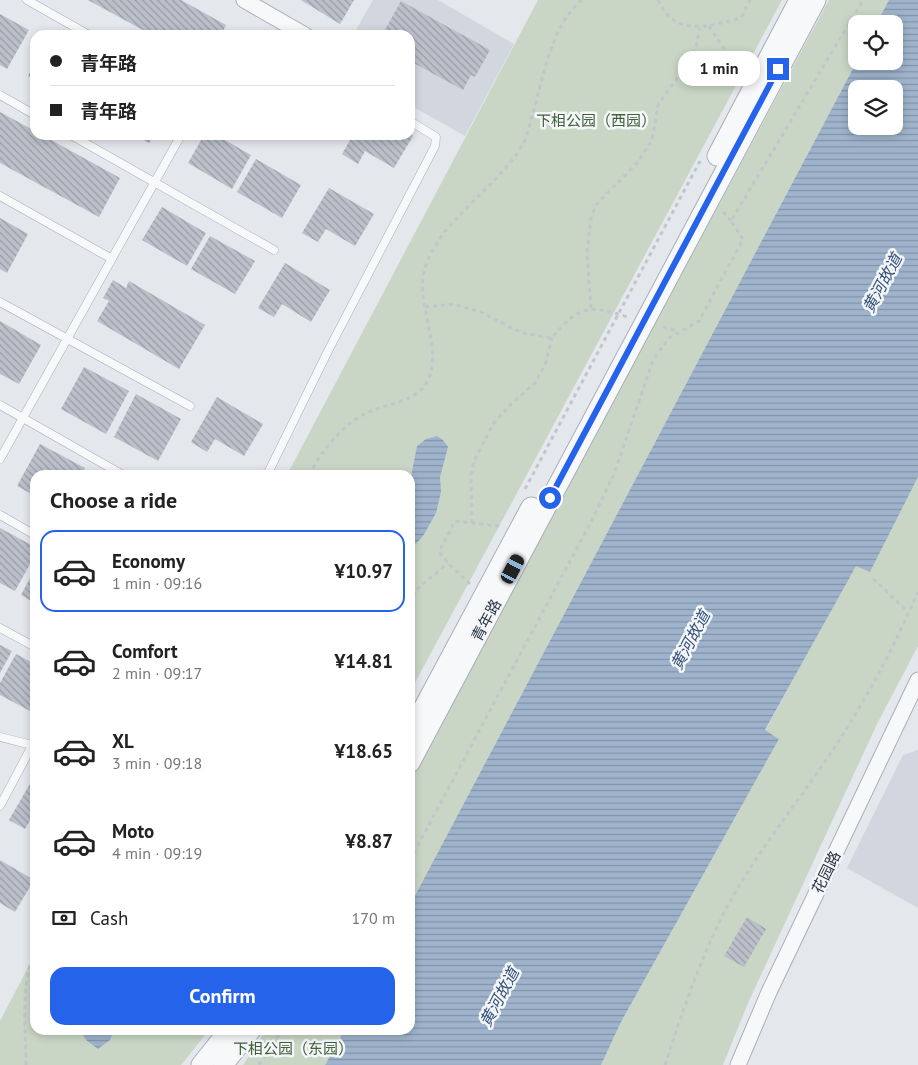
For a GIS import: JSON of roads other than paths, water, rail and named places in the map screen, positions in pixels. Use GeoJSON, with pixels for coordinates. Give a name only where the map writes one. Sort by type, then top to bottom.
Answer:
{"type":"FeatureCollection","features":[{"type":"Feature","properties":{"kind":"street"},"geometry":{"type":"LineString","coordinates":[[244,0],[296,30]]}},
{"type":"Feature","properties":{"kind":"street","name":"青年路"},"geometry":{"type":"LineString","coordinates":[[415,724],[799,0]]}},
{"type":"Feature","properties":{"kind":"street","name":"青年路"},"geometry":{"type":"LineString","coordinates":[[415,753],[631,318],[816,0]]}},
{"type":"Feature","properties":{"kind":"street","name":"花园路"},"geometry":{"type":"LineString","coordinates":[[738,1065],[769,992],[914,700],[918,680]]}},
{"type":"Feature","properties":{"kind":"street"},"geometry":{"type":"LineString","coordinates":[[200,1065],[225,1035]]}},
{"type":"Feature","properties":{"kind":"street"},"geometry":{"type":"LineString","coordinates":[[223,1065],[247,1035]]}},
{"type":"Feature","properties":{"kind":"lane"},"geometry":{"type":"LineString","coordinates":[[27,0],[80,30]]}},
{"type":"Feature","properties":{"kind":"lane"},"geometry":{"type":"LineString","coordinates":[[0,95],[30,112]]}},
{"type":"Feature","properties":{"kind":"lane"},"geometry":{"type":"LineString","coordinates":[[269,470],[329,349],[435,146],[436,137],[415,124]]}},
{"type":"Feature","properties":{"kind":"lane"},"geometry":{"type":"LineString","coordinates":[[80,140],[274,250]]}},
{"type":"Feature","properties":{"kind":"lane"},"geometry":{"type":"LineString","coordinates":[[0,459],[178,140]]}},
{"type":"Feature","properties":{"kind":"lane"},"geometry":{"type":"LineString","coordinates":[[0,196],[112,259]]}},
{"type":"Feature","properties":{"kind":"lane"},"geometry":{"type":"LineString","coordinates":[[0,302],[190,406]]}},
{"type":"Feature","properties":{"kind":"lane"},"geometry":{"type":"LineString","coordinates":[[0,405],[114,470]]}},
{"type":"Feature","properties":{"kind":"lane"},"geometry":{"type":"LineString","coordinates":[[0,515],[30,531]]}},
{"type":"Feature","properties":{"kind":"lane"},"geometry":{"type":"LineString","coordinates":[[0,628],[30,644]]}},
{"type":"Feature","properties":{"kind":"lane"},"geometry":{"type":"LineString","coordinates":[[0,737],[30,741]]}},
{"type":"Feature","properties":{"kind":"lane"},"geometry":{"type":"LineString","coordinates":[[0,806],[30,750]]}},
{"type":"Feature","properties":{"kind":"water","name":"黄河故道"},"geometry":{"type":"Polygon","coordinates":[[[889,0],[918,0],[918,477],[870,572],[856,566],[765,730],[779,739],[621,1022],[601,1065],[325,1065],[341,1035],[415,1035],[415,896],[852,70],[903,70],[903,15],[881,15],[889,0]]]}},
{"type":"Feature","properties":{"kind":"water"},"geometry":{"type":"Polygon","coordinates":[[[437,436],[448,447],[440,477],[441,492],[436,513],[423,536],[415,545],[415,470],[412,470],[417,446],[426,439],[437,436]]]}},
{"type":"Feature","properties":{"kind":"water"},"geometry":{"type":"Polygon","coordinates":[[[83,1035],[112,1035],[110,1040],[98,1049],[86,1040],[83,1035]]]}},
{"type":"Feature","properties":{"kind":"park label","name":"下相公园（西园）"},"geometry":{"type":"Point","coordinates":[596,120]}},
{"type":"Feature","properties":{"kind":"park label","name":"下相公园（东园）"},"geometry":{"type":"Point","coordinates":[293,1048]}}]}
